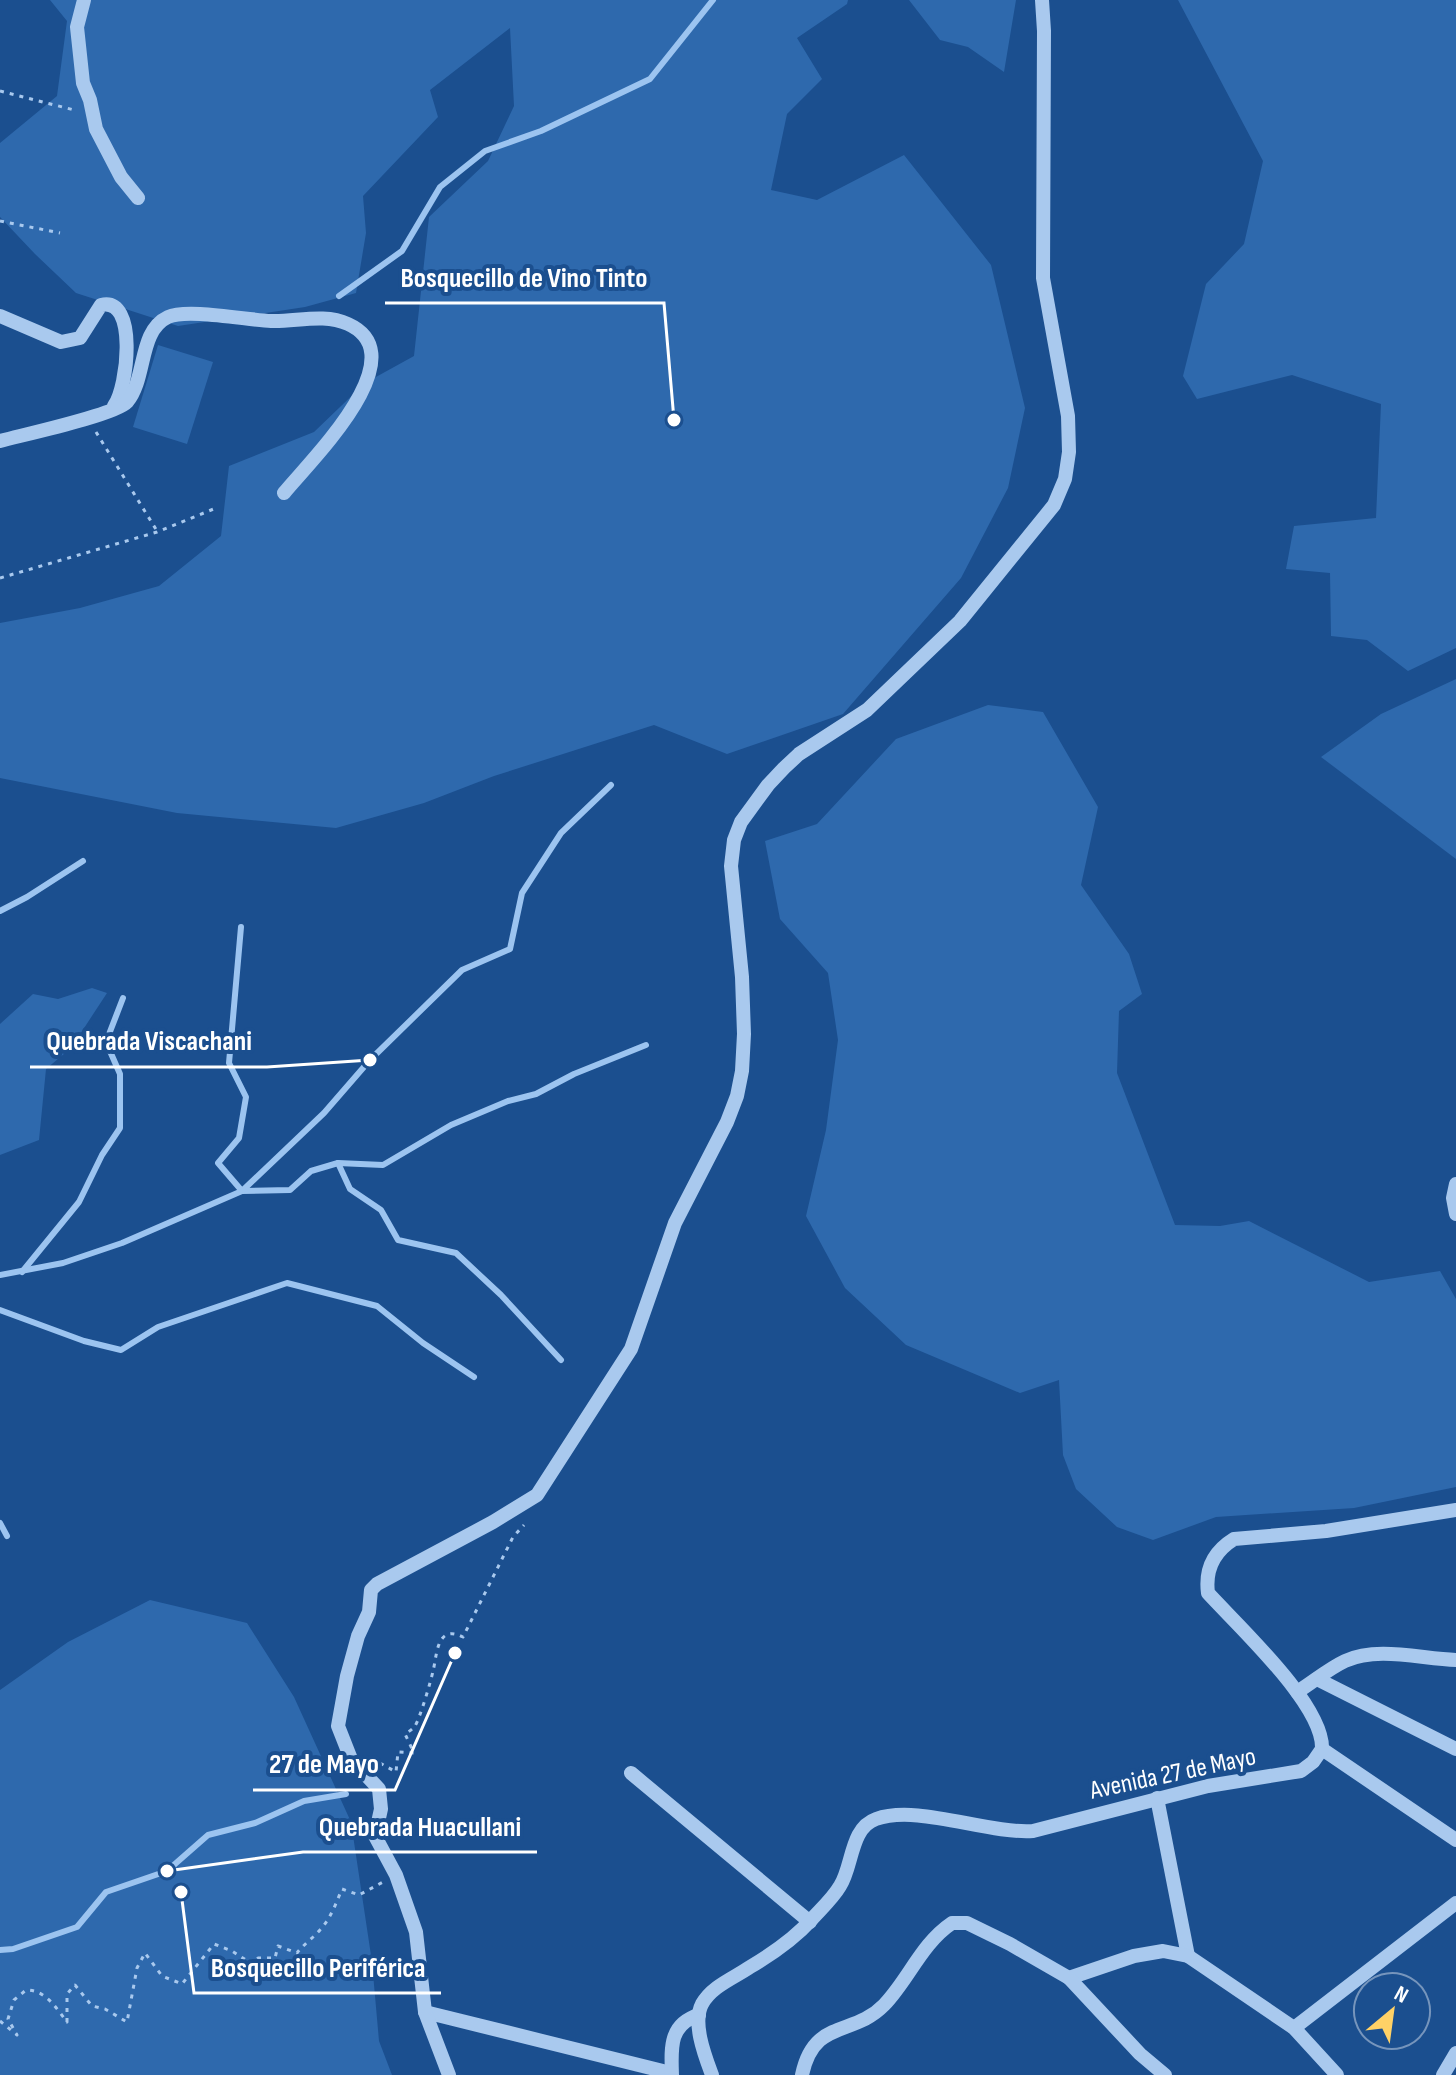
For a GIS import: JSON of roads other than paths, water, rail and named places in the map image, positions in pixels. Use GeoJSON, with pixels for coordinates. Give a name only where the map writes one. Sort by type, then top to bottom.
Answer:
{"type":"FeatureCollection","features":[{"type":"Feature","properties":{"kind":"street"},"geometry":{"type":"LineString","coordinates":[[84,0],[77,27],[83,83],[96,129],[121,177],[138,198]]}},
{"type":"Feature","properties":{"kind":"street"},"geometry":{"type":"LineString","coordinates":[[449,2075],[425,2012],[416,1932],[396,1875],[375,1836],[381,1809],[379,1789],[351,1759],[338,1726],[347,1676],[358,1636],[369,1612],[371,1590],[385,1579],[537,1495],[631,1349],[675,1223],[712,1154],[737,1096],[744,1034],[742,977],[731,866],[734,840],[741,822],[768,785],[799,754],[867,710],[960,621],[1038,528],[1054,505],[1065,479],[1069,452],[1068,416],[1043,278],[1042,0]]}},
{"type":"Feature","properties":{"kind":"street"},"geometry":{"type":"LineString","coordinates":[[0,316],[61,342],[80,338],[101,305],[118,309],[123,320],[127,368],[124,387],[111,409]]}},
{"type":"Feature","properties":{"kind":"street"},"geometry":{"type":"LineString","coordinates":[[0,441],[88,418],[125,404],[137,385],[142,358],[157,324],[172,315],[292,322],[322,317],[348,324],[363,334],[372,351],[369,370],[356,406],[328,444],[284,493]]}},
{"type":"Feature","properties":{"kind":"street"},"geometry":{"type":"LineString","coordinates":[[1456,1184],[1453,1198],[1456,1214]]}},
{"type":"Feature","properties":{"kind":"street"},"geometry":{"type":"LineString","coordinates":[[1456,1510],[1326,1531],[1234,1539],[1223,1546],[1209,1568],[1207,1580],[1208,1593],[1297,1692],[1319,1729],[1322,1749],[1456,1840]]}},
{"type":"Feature","properties":{"kind":"street"},"geometry":{"type":"LineString","coordinates":[[1297,1692],[1343,1662],[1363,1656],[1385,1654],[1456,1660]]}},
{"type":"Feature","properties":{"kind":"street"},"geometry":{"type":"LineString","coordinates":[[1317,1679],[1456,1749]]}},
{"type":"Feature","properties":{"kind":"street","name":"Avenida 27 de Mayo"},"geometry":{"type":"LineString","coordinates":[[672,2074],[673,2042],[676,2031],[685,2019],[699,2015],[702,2004],[718,1986],[750,1967],[810,1922],[841,1885],[857,1838],[866,1825],[877,1819],[928,1817],[1012,1833],[1033,1831],[1208,1786],[1301,1771],[1313,1762],[1322,1749]]}},
{"type":"Feature","properties":{"kind":"street"},"geometry":{"type":"LineString","coordinates":[[631,1773],[810,1922]]}},
{"type":"Feature","properties":{"kind":"street"},"geometry":{"type":"LineString","coordinates":[[1157,1798],[1188,1956]]}},
{"type":"Feature","properties":{"kind":"street"},"geometry":{"type":"LineString","coordinates":[[1294,2028],[1456,1903]]}},
{"type":"Feature","properties":{"kind":"street"},"geometry":{"type":"LineString","coordinates":[[802,2075],[805,2060],[819,2040],[831,2031],[872,2015],[884,2005],[921,1952],[952,1923],[967,1923],[1069,1978],[1140,2054],[1165,2075]]}},
{"type":"Feature","properties":{"kind":"street"},"geometry":{"type":"LineString","coordinates":[[1069,1978],[1134,1956],[1163,1951],[1188,1956],[1294,2028],[1337,2075]]}},
{"type":"Feature","properties":{"kind":"street"},"geometry":{"type":"LineString","coordinates":[[425,2012],[672,2074]]}},
{"type":"Feature","properties":{"kind":"street"},"geometry":{"type":"LineString","coordinates":[[699,2015],[712,2075]]}},
{"type":"Feature","properties":{"kind":"street"},"geometry":{"type":"LineString","coordinates":[[1443,2075],[1456,2053]]}},
{"type":"Feature","properties":{"kind":"waterway"},"geometry":{"type":"LineString","coordinates":[[339,296],[402,251],[440,187],[485,151],[541,131],[650,79],[713,0]]}},
{"type":"Feature","properties":{"kind":"waterway"},"geometry":{"type":"LineString","coordinates":[[0,1275],[63,1263],[122,1243],[242,1191],[324,1113],[370,1060],[462,970],[510,949],[522,893],[561,833],[611,785]]}},
{"type":"Feature","properties":{"kind":"waterway"},"geometry":{"type":"LineString","coordinates":[[0,911],[83,861]]}},
{"type":"Feature","properties":{"kind":"waterway"},"geometry":{"type":"LineString","coordinates":[[241,927],[229,1063],[246,1097],[239,1138],[218,1163],[242,1191],[290,1190],[311,1171],[338,1163],[383,1165],[451,1125],[508,1101],[536,1094],[574,1074],[646,1045]]}},
{"type":"Feature","properties":{"kind":"waterway"},"geometry":{"type":"LineString","coordinates":[[22,1272],[79,1202],[102,1155],[120,1128],[120,1074],[106,1042],[123,998]]}},
{"type":"Feature","properties":{"kind":"waterway"},"geometry":{"type":"LineString","coordinates":[[338,1163],[350,1189],[381,1210],[398,1240],[456,1253],[501,1295],[561,1360]]}},
{"type":"Feature","properties":{"kind":"waterway"},"geometry":{"type":"LineString","coordinates":[[0,1310],[84,1341],[121,1350],[158,1327],[287,1283],[377,1306],[423,1343],[474,1377]]}},
{"type":"Feature","properties":{"kind":"waterway"},"geometry":{"type":"LineString","coordinates":[[0,1523],[7,1536]]}},
{"type":"Feature","properties":{"kind":"waterway"},"geometry":{"type":"LineString","coordinates":[[0,1950],[13,1949],[77,1927],[106,1892],[167,1871],[208,1835],[255,1823],[304,1801],[346,1794]]}},
{"type":"Feature","properties":{"kind":"place","name":"Bosquecillo de Vino Tinto"},"geometry":{"type":"Point","coordinates":[674,420]}},
{"type":"Feature","properties":{"kind":"place","name":"Quebrada Viscachani"},"geometry":{"type":"Point","coordinates":[370,1060]}},
{"type":"Feature","properties":{"kind":"place","name":"27 de Mayo"},"geometry":{"type":"Point","coordinates":[455,1653]}},
{"type":"Feature","properties":{"kind":"place","name":"Quebrada Huacullani"},"geometry":{"type":"Point","coordinates":[167,1871]}},
{"type":"Feature","properties":{"kind":"place","name":"Bosquecillo Periférica"},"geometry":{"type":"Point","coordinates":[181,1892]}}]}
